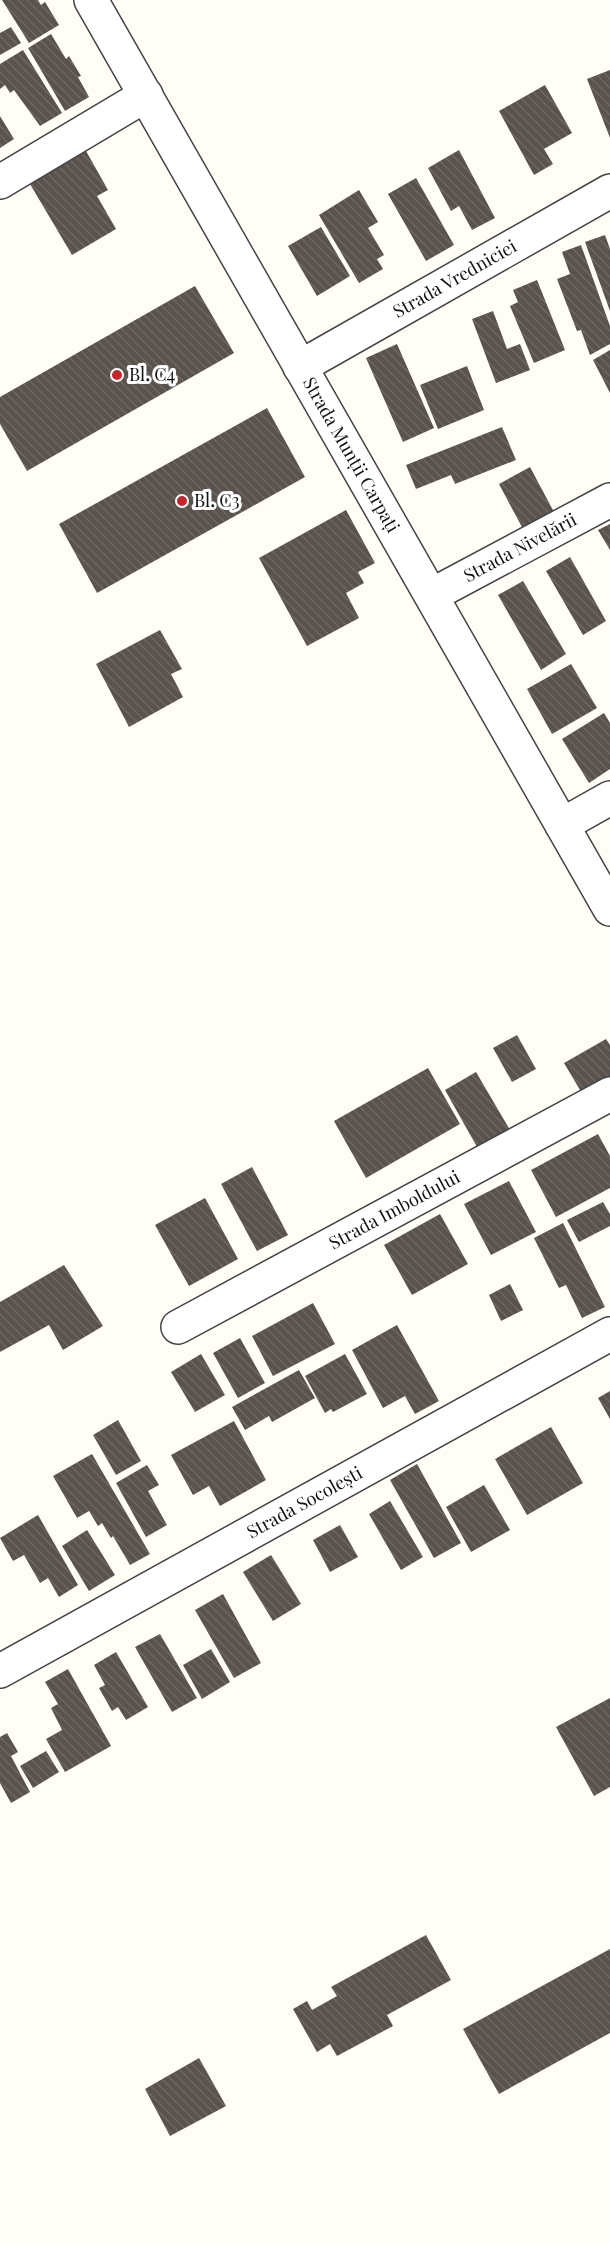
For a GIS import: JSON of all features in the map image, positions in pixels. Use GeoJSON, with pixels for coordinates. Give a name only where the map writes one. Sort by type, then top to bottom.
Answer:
{"type":"FeatureCollection","features":[{"type":"Feature","properties":{"kind":"street","name":"Strada Munții Carpați"},"geometry":{"type":"LineString","coordinates":[[91,0],[610,909]]}},
{"type":"Feature","properties":{"kind":"street"},"geometry":{"type":"LineString","coordinates":[[0,182],[146,94]]}},
{"type":"Feature","properties":{"kind":"street","name":"Strada Vredniciei"},"geometry":{"type":"LineString","coordinates":[[300,367],[610,191]]}},
{"type":"Feature","properties":{"kind":"street","name":"Strada Nivelării"},"geometry":{"type":"LineString","coordinates":[[432,595],[610,500]]}},
{"type":"Feature","properties":{"kind":"street"},"geometry":{"type":"LineString","coordinates":[[562,825],[610,798]]}},
{"type":"Feature","properties":{"kind":"street","name":"Strada Imboldului"},"geometry":{"type":"LineString","coordinates":[[178,1327],[610,1094]]}},
{"type":"Feature","properties":{"kind":"street","name":"Strada Socolești"},"geometry":{"type":"LineString","coordinates":[[0,1671],[610,1334]]}},
{"type":"Feature","properties":{"kind":"building"},"geometry":{"type":"Polygon","coordinates":[[[2,0],[38,0],[41,5],[45,2],[59,25],[29,43],[2,0]]]}},
{"type":"Feature","properties":{"kind":"building"},"geometry":{"type":"Polygon","coordinates":[[[11,27],[21,43],[0,55],[0,33],[11,27]]]}},
{"type":"Feature","properties":{"kind":"building"},"geometry":{"type":"Polygon","coordinates":[[[51,34],[66,59],[69,56],[81,76],[78,77],[89,97],[65,111],[28,48],[51,34]]]}},
{"type":"Feature","properties":{"kind":"building"},"geometry":{"type":"Polygon","coordinates":[[[23,50],[62,113],[40,126],[14,90],[10,93],[5,85],[0,89],[0,64],[23,50]]]}},
{"type":"Feature","properties":{"kind":"building"},"geometry":{"type":"Polygon","coordinates":[[[610,70],[610,138],[587,79],[610,70]]]}},
{"type":"Feature","properties":{"kind":"building"},"geometry":{"type":"Polygon","coordinates":[[[545,85],[572,133],[544,149],[553,164],[534,175],[499,111],[545,85]]]}},
{"type":"Feature","properties":{"kind":"building"},"geometry":{"type":"Polygon","coordinates":[[[0,116],[14,139],[0,148],[0,116]]]}},
{"type":"Feature","properties":{"kind":"building"},"geometry":{"type":"Polygon","coordinates":[[[459,150],[495,218],[472,230],[459,206],[451,211],[428,168],[459,150]]]}},
{"type":"Feature","properties":{"kind":"building"},"geometry":{"type":"Polygon","coordinates":[[[86,151],[108,190],[97,196],[116,229],[72,255],[30,184],[86,151]]]}},
{"type":"Feature","properties":{"kind":"building"},"geometry":{"type":"Polygon","coordinates":[[[416,178],[454,245],[426,261],[388,194],[416,178]]]}},
{"type":"Feature","properties":{"kind":"building"},"geometry":{"type":"Polygon","coordinates":[[[359,190],[378,222],[368,228],[384,255],[377,259],[383,269],[359,283],[319,215],[359,190]]]}},
{"type":"Feature","properties":{"kind":"building"},"geometry":{"type":"Polygon","coordinates":[[[321,227],[350,276],[317,296],[288,246],[321,227]]]}},
{"type":"Feature","properties":{"kind":"building"},"geometry":{"type":"Polygon","coordinates":[[[605,235],[610,249],[610,311],[585,242],[605,235]]]}},
{"type":"Feature","properties":{"kind":"building"},"geometry":{"type":"Polygon","coordinates":[[[581,245],[610,326],[610,344],[590,355],[581,330],[577,331],[557,279],[570,274],[562,252],[581,245]]]}},
{"type":"Feature","properties":{"kind":"building"},"geometry":{"type":"Polygon","coordinates":[[[537,280],[565,350],[534,363],[510,306],[518,302],[513,290],[537,280]]]}},
{"type":"Feature","properties":{"kind":"building","name":"Bl. C4"},"geometry":{"type":"Polygon","coordinates":[[[195,286],[234,353],[27,471],[0,424],[0,397],[195,286]]]}},
{"type":"Feature","properties":{"kind":"building"},"geometry":{"type":"Polygon","coordinates":[[[493,311],[507,349],[520,344],[530,370],[496,383],[472,319],[493,311]]]}},
{"type":"Feature","properties":{"kind":"building"},"geometry":{"type":"Polygon","coordinates":[[[397,344],[434,428],[403,442],[366,358],[397,344]]]}},
{"type":"Feature","properties":{"kind":"building"},"geometry":{"type":"Polygon","coordinates":[[[610,350],[610,393],[593,360],[610,350]]]}},
{"type":"Feature","properties":{"kind":"building"},"geometry":{"type":"Polygon","coordinates":[[[467,366],[484,410],[438,429],[420,385],[467,366]]]}},
{"type":"Feature","properties":{"kind":"building","name":"Bl. C3"},"geometry":{"type":"Polygon","coordinates":[[[267,408],[305,477],[97,593],[59,524],[267,408]]]}},
{"type":"Feature","properties":{"kind":"building"},"geometry":{"type":"Polygon","coordinates":[[[502,427],[516,460],[455,484],[451,475],[416,489],[406,465],[502,427]]]}},
{"type":"Feature","properties":{"kind":"building"},"geometry":{"type":"Polygon","coordinates":[[[530,467],[554,512],[523,529],[499,484],[530,467]]]}},
{"type":"Feature","properties":{"kind":"building"},"geometry":{"type":"Polygon","coordinates":[[[346,510],[375,563],[358,572],[364,583],[346,593],[359,618],[307,646],[259,558],[346,510]]]}},
{"type":"Feature","properties":{"kind":"building"},"geometry":{"type":"Polygon","coordinates":[[[610,524],[610,550],[598,530],[610,524]]]}},
{"type":"Feature","properties":{"kind":"building"},"geometry":{"type":"Polygon","coordinates":[[[570,557],[606,621],[583,635],[546,571],[570,557]]]}},
{"type":"Feature","properties":{"kind":"building"},"geometry":{"type":"Polygon","coordinates":[[[523,581],[566,654],[541,670],[498,595],[523,581]]]}},
{"type":"Feature","properties":{"kind":"building"},"geometry":{"type":"Polygon","coordinates":[[[160,630],[182,669],[171,674],[183,697],[129,727],[96,664],[160,630]]]}},
{"type":"Feature","properties":{"kind":"building"},"geometry":{"type":"Polygon","coordinates":[[[571,664],[597,708],[552,734],[527,689],[571,664]]]}},
{"type":"Feature","properties":{"kind":"building"},"geometry":{"type":"Polygon","coordinates":[[[604,713],[610,723],[610,769],[589,783],[562,739],[604,713]]]}},
{"type":"Feature","properties":{"kind":"building"},"geometry":{"type":"Polygon","coordinates":[[[517,1035],[536,1069],[512,1082],[493,1048],[517,1035]]]}},
{"type":"Feature","properties":{"kind":"building"},"geometry":{"type":"Polygon","coordinates":[[[606,1039],[610,1045],[610,1079],[583,1095],[564,1063],[606,1039]]]}},
{"type":"Feature","properties":{"kind":"building"},"geometry":{"type":"Polygon","coordinates":[[[428,1068],[460,1124],[366,1178],[334,1121],[428,1068]]]}},
{"type":"Feature","properties":{"kind":"building"},"geometry":{"type":"Polygon","coordinates":[[[476,1072],[513,1135],[481,1154],[445,1090],[476,1072]]]}},
{"type":"Feature","properties":{"kind":"building"},"geometry":{"type":"Polygon","coordinates":[[[598,1134],[610,1156],[610,1188],[556,1217],[531,1170],[598,1134]]]}},
{"type":"Feature","properties":{"kind":"building"},"geometry":{"type":"Polygon","coordinates":[[[252,1167],[288,1235],[257,1251],[221,1184],[252,1167]]]}},
{"type":"Feature","properties":{"kind":"building"},"geometry":{"type":"Polygon","coordinates":[[[509,1181],[536,1232],[491,1255],[464,1204],[509,1181]]]}},
{"type":"Feature","properties":{"kind":"building"},"geometry":{"type":"Polygon","coordinates":[[[205,1198],[238,1259],[189,1286],[155,1225],[205,1198]]]}},
{"type":"Feature","properties":{"kind":"building"},"geometry":{"type":"Polygon","coordinates":[[[603,1202],[610,1214],[610,1226],[579,1242],[567,1220],[603,1202]]]}},
{"type":"Feature","properties":{"kind":"building"},"geometry":{"type":"Polygon","coordinates":[[[440,1214],[468,1264],[412,1295],[384,1245],[440,1214]]]}},
{"type":"Feature","properties":{"kind":"building"},"geometry":{"type":"Polygon","coordinates":[[[563,1223],[605,1307],[582,1318],[566,1285],[559,1288],[534,1238],[563,1223]]]}},
{"type":"Feature","properties":{"kind":"building"},"geometry":{"type":"Polygon","coordinates":[[[64,1265],[103,1326],[63,1350],[49,1325],[0,1352],[0,1302],[64,1265]]]}},
{"type":"Feature","properties":{"kind":"building"},"geometry":{"type":"Polygon","coordinates":[[[510,1284],[523,1310],[501,1321],[489,1295],[510,1284]]]}},
{"type":"Feature","properties":{"kind":"building"},"geometry":{"type":"Polygon","coordinates":[[[313,1303],[335,1344],[273,1376],[252,1336],[313,1303]]]}},
{"type":"Feature","properties":{"kind":"building"},"geometry":{"type":"Polygon","coordinates":[[[397,1325],[439,1401],[415,1414],[405,1396],[383,1408],[352,1350],[397,1325]]]}},
{"type":"Feature","properties":{"kind":"building"},"geometry":{"type":"Polygon","coordinates":[[[240,1338],[265,1383],[238,1398],[213,1353],[240,1338]]]}},
{"type":"Feature","properties":{"kind":"building"},"geometry":{"type":"Polygon","coordinates":[[[201,1354],[225,1395],[195,1412],[171,1372],[201,1354]]]}},
{"type":"Feature","properties":{"kind":"building"},"geometry":{"type":"Polygon","coordinates":[[[345,1354],[367,1394],[333,1412],[331,1409],[325,1413],[305,1376],[345,1354]]]}},
{"type":"Feature","properties":{"kind":"building"},"geometry":{"type":"Polygon","coordinates":[[[299,1370],[315,1398],[272,1422],[269,1416],[245,1430],[232,1407],[299,1370]]]}},
{"type":"Feature","properties":{"kind":"building"},"geometry":{"type":"Polygon","coordinates":[[[610,1391],[610,1419],[598,1398],[610,1391]]]}},
{"type":"Feature","properties":{"kind":"building"},"geometry":{"type":"Polygon","coordinates":[[[118,1420],[141,1461],[116,1475],[93,1435],[118,1420]]]}},
{"type":"Feature","properties":{"kind":"building"},"geometry":{"type":"Polygon","coordinates":[[[234,1421],[266,1480],[220,1506],[209,1486],[193,1495],[171,1455],[234,1421]]]}},
{"type":"Feature","properties":{"kind":"building"},"geometry":{"type":"Polygon","coordinates":[[[551,1427],[583,1483],[527,1515],[495,1459],[551,1427]]]}},
{"type":"Feature","properties":{"kind":"building"},"geometry":{"type":"Polygon","coordinates":[[[92,1454],[150,1554],[130,1565],[113,1536],[111,1538],[102,1523],[98,1526],[89,1511],[77,1518],[53,1476],[92,1454]]]}},
{"type":"Feature","properties":{"kind":"building"},"geometry":{"type":"Polygon","coordinates":[[[417,1464],[461,1543],[434,1558],[390,1480],[417,1464]]]}},
{"type":"Feature","properties":{"kind":"building"},"geometry":{"type":"Polygon","coordinates":[[[147,1465],[159,1485],[148,1491],[167,1525],[146,1537],[116,1483],[147,1465]]]}},
{"type":"Feature","properties":{"kind":"building"},"geometry":{"type":"Polygon","coordinates":[[[484,1485],[510,1530],[471,1552],[446,1507],[484,1485]]]}},
{"type":"Feature","properties":{"kind":"building"},"geometry":{"type":"Polygon","coordinates":[[[390,1501],[423,1557],[401,1570],[369,1514],[390,1501]]]}},
{"type":"Feature","properties":{"kind":"building"},"geometry":{"type":"Polygon","coordinates":[[[38,1515],[78,1585],[59,1597],[48,1578],[40,1583],[24,1555],[13,1561],[0,1538],[38,1515]]]}},
{"type":"Feature","properties":{"kind":"building"},"geometry":{"type":"Polygon","coordinates":[[[340,1525],[358,1557],[330,1572],[313,1540],[340,1525]]]}},
{"type":"Feature","properties":{"kind":"building"},"geometry":{"type":"Polygon","coordinates":[[[87,1530],[115,1575],[89,1591],[62,1546],[87,1530]]]}},
{"type":"Feature","properties":{"kind":"building"},"geometry":{"type":"Polygon","coordinates":[[[271,1555],[301,1604],[273,1621],[243,1572],[271,1555]]]}},
{"type":"Feature","properties":{"kind":"building"},"geometry":{"type":"Polygon","coordinates":[[[223,1594],[261,1663],[234,1678],[195,1610],[223,1594]]]}},
{"type":"Feature","properties":{"kind":"building"},"geometry":{"type":"Polygon","coordinates":[[[160,1634],[197,1698],[172,1712],[135,1647],[160,1634]]]}},
{"type":"Feature","properties":{"kind":"building"},"geometry":{"type":"Polygon","coordinates":[[[211,1649],[230,1682],[202,1699],[183,1665],[211,1649]]]}},
{"type":"Feature","properties":{"kind":"building"},"geometry":{"type":"Polygon","coordinates":[[[116,1652],[148,1707],[126,1720],[118,1707],[112,1711],[99,1688],[105,1685],[94,1665],[116,1652]]]}},
{"type":"Feature","properties":{"kind":"building"},"geometry":{"type":"Polygon","coordinates":[[[68,1669],[111,1746],[65,1772],[46,1739],[62,1730],[51,1708],[58,1704],[45,1682],[68,1669]]]}},
{"type":"Feature","properties":{"kind":"building"},"geometry":{"type":"Polygon","coordinates":[[[610,1698],[610,1787],[594,1796],[556,1727],[610,1698]]]}},
{"type":"Feature","properties":{"kind":"building"},"geometry":{"type":"Polygon","coordinates":[[[7,1733],[18,1752],[11,1756],[30,1792],[11,1803],[0,1783],[0,1737],[7,1733]]]}},
{"type":"Feature","properties":{"kind":"building"},"geometry":{"type":"Polygon","coordinates":[[[46,1751],[59,1772],[33,1788],[20,1766],[46,1751]]]}},
{"type":"Feature","properties":{"kind":"building"},"geometry":{"type":"Polygon","coordinates":[[[426,1935],[451,1980],[387,2015],[393,2026],[337,2056],[330,2044],[317,2052],[293,2009],[307,2001],[312,2010],[337,1996],[331,1987],[426,1935]]]}},
{"type":"Feature","properties":{"kind":"building"},"geometry":{"type":"Polygon","coordinates":[[[610,1949],[610,2033],[499,2094],[463,2029],[610,1949]]]}},
{"type":"Feature","properties":{"kind":"building"},"geometry":{"type":"Polygon","coordinates":[[[199,2058],[226,2106],[170,2136],[145,2089],[199,2058]]]}},
{"type":"Feature","properties":{"kind":"place","name":"Bl. C4"},"geometry":{"type":"Point","coordinates":[117,375]}},
{"type":"Feature","properties":{"kind":"place","name":"Bl. C3"},"geometry":{"type":"Point","coordinates":[182,501]}}]}
